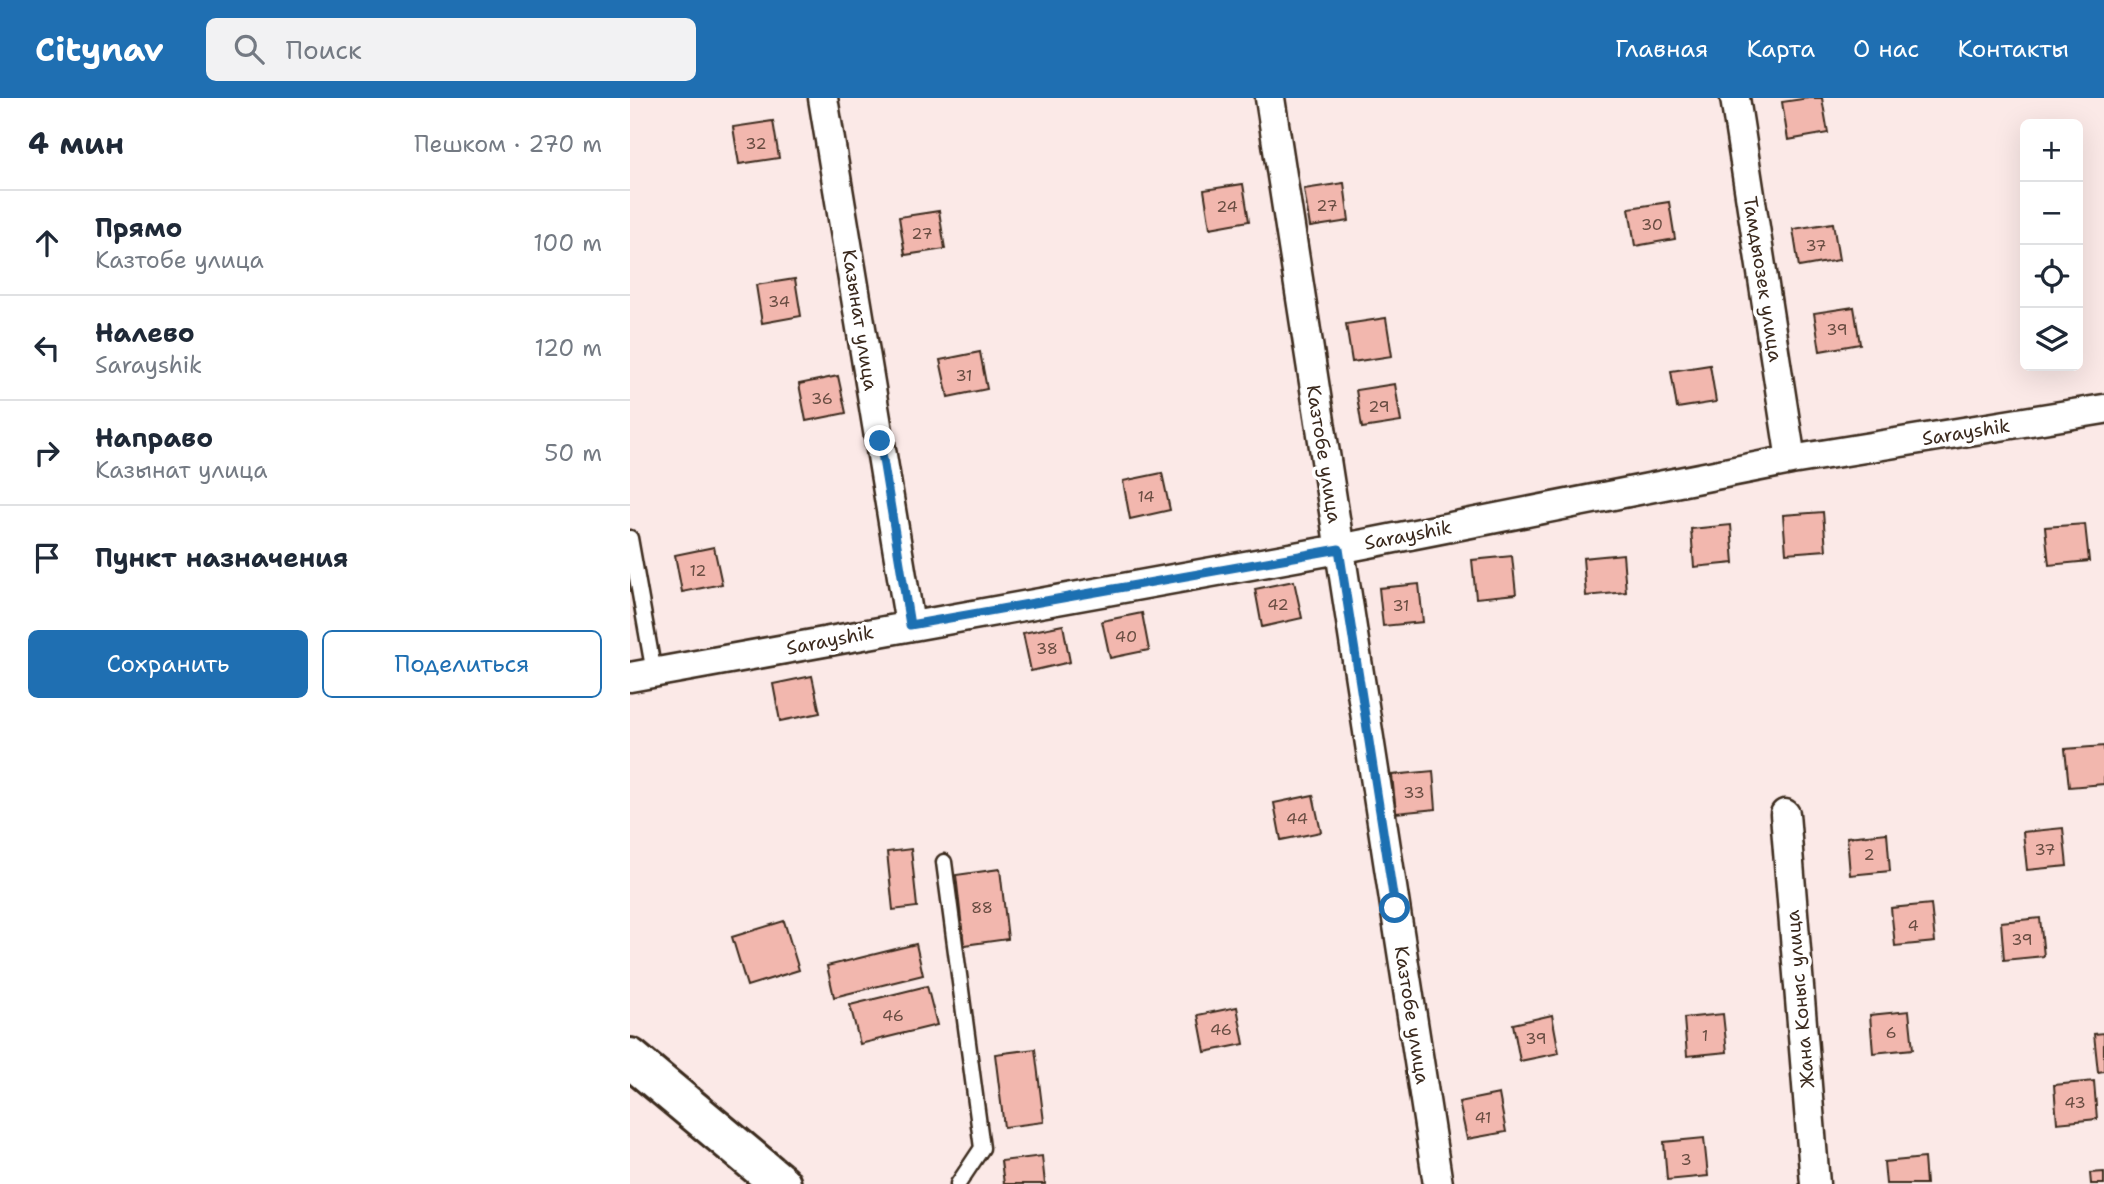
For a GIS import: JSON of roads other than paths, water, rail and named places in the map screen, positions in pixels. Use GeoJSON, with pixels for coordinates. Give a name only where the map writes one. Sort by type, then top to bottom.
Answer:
{"type":"FeatureCollection","features":[{"type":"Feature","properties":{"kind":"main road"},"geometry":{"type":"LineString","coordinates":[[630,1058],[781,1184]]}},
{"type":"Feature","properties":{"kind":"street","name":"Казынат улица"},"geometry":{"type":"LineString","coordinates":[[823,98],[910,625]]}},
{"type":"Feature","properties":{"kind":"street","name":"Казтобе улица"},"geometry":{"type":"LineString","coordinates":[[1270,98],[1438,1184]]}},
{"type":"Feature","properties":{"kind":"street","name":"Тамдыозек улица"},"geometry":{"type":"LineString","coordinates":[[1735,98],[1791,460]]}},
{"type":"Feature","properties":{"kind":"street","name":"Sarayshik"},"geometry":{"type":"LineString","coordinates":[[642,675],[1339,549],[1791,460],[2104,410]]}},
{"type":"Feature","properties":{"kind":"street","name":"Жана Коныс улица"},"geometry":{"type":"LineString","coordinates":[[1784,814],[1815,1184]]}},
{"type":"Feature","properties":{"kind":"lane"},"geometry":{"type":"LineString","coordinates":[[630,538],[642,675]]}},
{"type":"Feature","properties":{"kind":"lane"},"geometry":{"type":"LineString","coordinates":[[944,862],[982,1148],[958,1184]]}}]}
